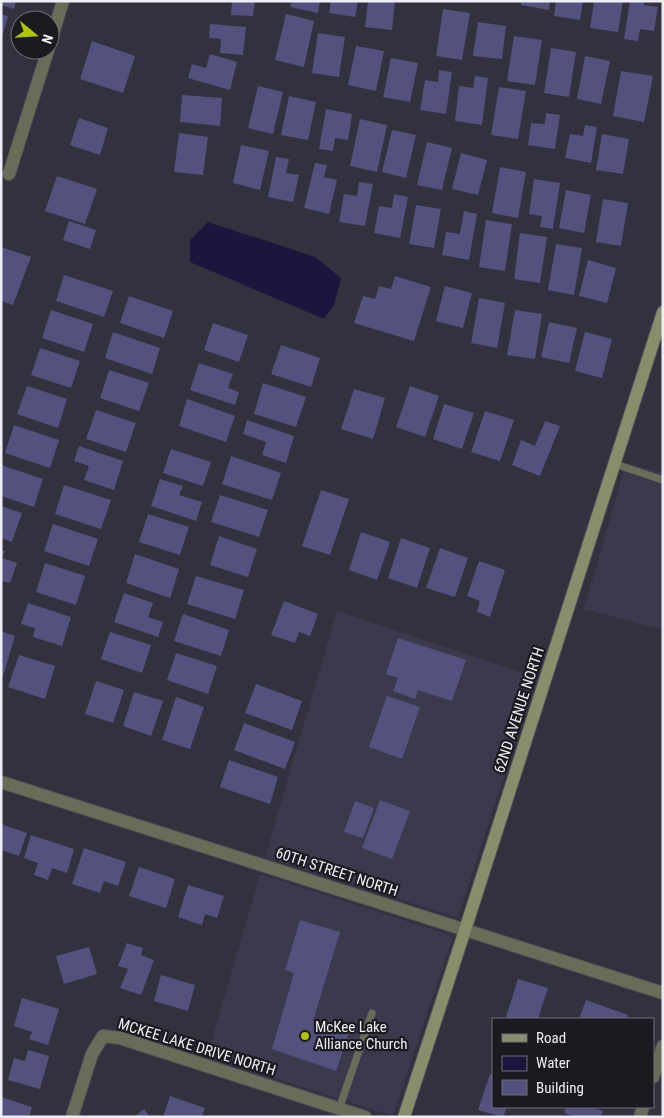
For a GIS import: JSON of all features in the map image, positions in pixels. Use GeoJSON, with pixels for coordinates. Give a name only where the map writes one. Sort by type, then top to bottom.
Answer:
{"type":"FeatureCollection","features":[{"type":"Feature","properties":{"kind":"street"},"geometry":{"type":"LineString","coordinates":[[8,174],[45,60]]}},
{"type":"Feature","properties":{"kind":"street","name":"62ND AVENUE NORTH"},"geometry":{"type":"LineString","coordinates":[[404,1117],[663,312]]}},
{"type":"Feature","properties":{"kind":"street","name":"60TH STREET NORTH"},"geometry":{"type":"LineString","coordinates":[[1,782],[663,993]]}},
{"type":"Feature","properties":{"kind":"street","name":"MCKEE LAKE DRIVE NORTH"},"geometry":{"type":"LineString","coordinates":[[72,1117],[92,1054],[103,1036],[120,1038],[365,1117]]}},
{"type":"Feature","properties":{"kind":"street"},"geometry":{"type":"LineString","coordinates":[[654,1074],[663,1046]]}},
{"type":"Feature","properties":{"kind":"lane"},"geometry":{"type":"LineString","coordinates":[[614,464],[663,480]]}},
{"type":"Feature","properties":{"kind":"lane"},"geometry":{"type":"LineString","coordinates":[[339,1109],[372,1013]]}},
{"type":"Feature","properties":{"kind":"shaded area"},"geometry":{"type":"Polygon","coordinates":[[[626,463],[663,473],[663,630],[584,609],[626,463]]]}},
{"type":"Feature","properties":{"kind":"shaded area"},"geometry":{"type":"Polygon","coordinates":[[[337,611],[536,677],[458,918],[265,857],[337,611]]]}},
{"type":"Feature","properties":{"kind":"shaded area"},"geometry":{"type":"Polygon","coordinates":[[[260,874],[453,936],[393,1116],[207,1056],[260,874]]]}},
{"type":"Feature","properties":{"kind":"water"},"geometry":{"type":"Polygon","coordinates":[[[208,222],[315,257],[341,278],[334,305],[324,319],[190,262],[190,240],[208,222]]]}},
{"type":"Feature","properties":{"kind":"building"},"geometry":{"type":"Polygon","coordinates":[[[1,1],[16,1],[14,9],[1,5],[1,1]]]}},
{"type":"Feature","properties":{"kind":"building"},"geometry":{"type":"Polygon","coordinates":[[[232,1],[255,1],[253,16],[231,15],[232,1]]]}},
{"type":"Feature","properties":{"kind":"building"},"geometry":{"type":"Polygon","coordinates":[[[292,1],[320,1],[318,13],[290,7],[292,1]]]}},
{"type":"Feature","properties":{"kind":"building"},"geometry":{"type":"Polygon","coordinates":[[[331,1],[358,1],[355,17],[329,13],[331,1]]]}},
{"type":"Feature","properties":{"kind":"building"},"geometry":{"type":"Polygon","coordinates":[[[368,1],[395,1],[392,30],[365,27],[368,1]]]}},
{"type":"Feature","properties":{"kind":"building"},"geometry":{"type":"Polygon","coordinates":[[[521,1],[550,1],[549,10],[521,5],[521,1]]]}},
{"type":"Feature","properties":{"kind":"building"},"geometry":{"type":"Polygon","coordinates":[[[556,1],[583,1],[580,20],[554,16],[556,1]]]}},
{"type":"Feature","properties":{"kind":"building"},"geometry":{"type":"Polygon","coordinates":[[[594,1],[623,1],[618,32],[590,28],[594,1]]]}},
{"type":"Feature","properties":{"kind":"building"},"geometry":{"type":"Polygon","coordinates":[[[630,1],[644,1],[644,5],[658,7],[654,31],[640,29],[638,41],[624,39],[630,1]]]}},
{"type":"Feature","properties":{"kind":"building"},"geometry":{"type":"Polygon","coordinates":[[[443,9],[470,13],[462,60],[436,56],[443,9]]]}},
{"type":"Feature","properties":{"kind":"building"},"geometry":{"type":"Polygon","coordinates":[[[1,14],[8,16],[2,37],[1,36],[1,14]]]}},
{"type":"Feature","properties":{"kind":"building"},"geometry":{"type":"Polygon","coordinates":[[[286,14],[314,21],[304,67],[275,60],[286,14]]]}},
{"type":"Feature","properties":{"kind":"building"},"geometry":{"type":"Polygon","coordinates":[[[478,22],[506,26],[502,59],[473,56],[478,22]]]}},
{"type":"Feature","properties":{"kind":"building"},"geometry":{"type":"Polygon","coordinates":[[[210,24],[246,27],[243,55],[220,53],[221,39],[209,38],[210,24]]]}},
{"type":"Feature","properties":{"kind":"building"},"geometry":{"type":"Polygon","coordinates":[[[318,33],[345,37],[339,77],[312,73],[318,33]]]}},
{"type":"Feature","properties":{"kind":"building"},"geometry":{"type":"Polygon","coordinates":[[[514,36],[542,40],[535,85],[507,81],[514,36]]]}},
{"type":"Feature","properties":{"kind":"building"},"geometry":{"type":"Polygon","coordinates":[[[92,41],[135,56],[123,93],[80,79],[92,41]]]}},
{"type":"Feature","properties":{"kind":"building"},"geometry":{"type":"Polygon","coordinates":[[[356,46],[384,51],[376,91],[348,85],[356,46]]]}},
{"type":"Feature","properties":{"kind":"building"},"geometry":{"type":"Polygon","coordinates":[[[551,48],[576,52],[569,97],[544,93],[551,48]]]}},
{"type":"Feature","properties":{"kind":"building"},"geometry":{"type":"Polygon","coordinates":[[[210,54],[237,62],[230,90],[188,78],[192,64],[206,68],[210,54]]]}},
{"type":"Feature","properties":{"kind":"building"},"geometry":{"type":"Polygon","coordinates":[[[585,56],[610,61],[601,104],[577,99],[585,56]]]}},
{"type":"Feature","properties":{"kind":"building"},"geometry":{"type":"Polygon","coordinates":[[[391,58],[418,63],[410,102],[383,97],[391,58]]]}},
{"type":"Feature","properties":{"kind":"building"},"geometry":{"type":"Polygon","coordinates":[[[439,70],[452,72],[446,114],[420,110],[425,80],[438,82],[439,70]]]}},
{"type":"Feature","properties":{"kind":"building"},"geometry":{"type":"Polygon","coordinates":[[[621,71],[653,76],[644,122],[613,116],[621,71]]]}},
{"type":"Feature","properties":{"kind":"building"},"geometry":{"type":"Polygon","coordinates":[[[475,76],[488,78],[482,125],[455,121],[459,86],[473,88],[475,76]]]}},
{"type":"Feature","properties":{"kind":"building"},"geometry":{"type":"Polygon","coordinates":[[[258,86],[283,92],[273,134],[248,128],[258,86]]]}},
{"type":"Feature","properties":{"kind":"building"},"geometry":{"type":"Polygon","coordinates":[[[499,87],[526,91],[518,139],[491,135],[499,87]]]}},
{"type":"Feature","properties":{"kind":"building"},"geometry":{"type":"Polygon","coordinates":[[[182,95],[222,98],[220,126],[180,122],[182,95]]]}},
{"type":"Feature","properties":{"kind":"building"},"geometry":{"type":"Polygon","coordinates":[[[289,96],[316,102],[308,140],[281,135],[289,96]]]}},
{"type":"Feature","properties":{"kind":"building"},"geometry":{"type":"Polygon","coordinates":[[[326,109],[352,114],[348,140],[335,138],[333,151],[319,149],[326,109]]]}},
{"type":"Feature","properties":{"kind":"building"},"geometry":{"type":"Polygon","coordinates":[[[546,113],[560,115],[555,149],[528,145],[531,123],[545,124],[546,113]]]}},
{"type":"Feature","properties":{"kind":"building"},"geometry":{"type":"Polygon","coordinates":[[[79,118],[108,128],[100,155],[70,145],[79,118]]]}},
{"type":"Feature","properties":{"kind":"building"},"geometry":{"type":"Polygon","coordinates":[[[360,119],[387,125],[377,172],[350,166],[360,119]]]}},
{"type":"Feature","properties":{"kind":"building"},"geometry":{"type":"Polygon","coordinates":[[[585,125],[597,127],[591,163],[565,158],[570,134],[583,136],[585,125]]]}},
{"type":"Feature","properties":{"kind":"building"},"geometry":{"type":"Polygon","coordinates":[[[392,130],[416,135],[406,178],[382,172],[392,130]]]}},
{"type":"Feature","properties":{"kind":"building"},"geometry":{"type":"Polygon","coordinates":[[[179,133],[208,137],[203,175],[174,172],[179,133]]]}},
{"type":"Feature","properties":{"kind":"building"},"geometry":{"type":"Polygon","coordinates":[[[602,134],[629,139],[623,174],[596,170],[602,134]]]}},
{"type":"Feature","properties":{"kind":"building"},"geometry":{"type":"Polygon","coordinates":[[[427,142],[452,148],[442,190],[417,185],[427,142]]]}},
{"type":"Feature","properties":{"kind":"building"},"geometry":{"type":"Polygon","coordinates":[[[241,145],[269,151],[260,190],[233,183],[241,145]]]}},
{"type":"Feature","properties":{"kind":"building"},"geometry":{"type":"Polygon","coordinates":[[[461,153],[487,160],[478,195],[452,189],[461,153]]]}},
{"type":"Feature","properties":{"kind":"building"},"geometry":{"type":"Polygon","coordinates":[[[276,157],[289,159],[286,173],[299,175],[293,202],[268,197],[276,157]]]}},
{"type":"Feature","properties":{"kind":"building"},"geometry":{"type":"Polygon","coordinates":[[[315,163],[327,165],[324,177],[337,180],[329,214],[304,208],[315,163]]]}},
{"type":"Feature","properties":{"kind":"building"},"geometry":{"type":"Polygon","coordinates":[[[500,167],[526,172],[518,218],[492,213],[500,167]]]}},
{"type":"Feature","properties":{"kind":"building"},"geometry":{"type":"Polygon","coordinates":[[[57,176],[97,189],[85,224],[45,211],[57,176]]]}},
{"type":"Feature","properties":{"kind":"building"},"geometry":{"type":"Polygon","coordinates":[[[534,179],[560,183],[553,229],[540,227],[542,216],[529,214],[534,179]]]}},
{"type":"Feature","properties":{"kind":"building"},"geometry":{"type":"Polygon","coordinates":[[[359,182],[373,184],[365,226],[339,222],[344,194],[357,196],[359,182]]]}},
{"type":"Feature","properties":{"kind":"building"},"geometry":{"type":"Polygon","coordinates":[[[566,190],[591,195],[584,233],[559,228],[566,190]]]}},
{"type":"Feature","properties":{"kind":"building"},"geometry":{"type":"Polygon","coordinates":[[[394,194],[408,197],[400,238],[374,233],[379,206],[392,208],[394,194]]]}},
{"type":"Feature","properties":{"kind":"building"},"geometry":{"type":"Polygon","coordinates":[[[603,199],[628,203],[621,246],[596,242],[603,199]]]}},
{"type":"Feature","properties":{"kind":"building"},"geometry":{"type":"Polygon","coordinates":[[[416,205],[441,209],[434,248],[409,244],[416,205]]]}},
{"type":"Feature","properties":{"kind":"building"},"geometry":{"type":"Polygon","coordinates":[[[464,211],[477,214],[469,260],[442,255],[446,232],[460,234],[464,211]]]}},
{"type":"Feature","properties":{"kind":"building"},"geometry":{"type":"Polygon","coordinates":[[[486,220],[512,224],[505,271],[479,267],[486,220]]]}},
{"type":"Feature","properties":{"kind":"building"},"geometry":{"type":"Polygon","coordinates":[[[69,221],[96,230],[90,249],[63,240],[69,221]]]}},
{"type":"Feature","properties":{"kind":"building"},"geometry":{"type":"Polygon","coordinates":[[[520,233],[547,237],[540,283],[514,279],[520,233]]]}},
{"type":"Feature","properties":{"kind":"building"},"geometry":{"type":"Polygon","coordinates":[[[556,244],[582,248],[574,295],[548,290],[556,244]]]}},
{"type":"Feature","properties":{"kind":"building"},"geometry":{"type":"Polygon","coordinates":[[[1,247],[31,257],[13,305],[1,301],[1,247]]]}},
{"type":"Feature","properties":{"kind":"building"},"geometry":{"type":"Polygon","coordinates":[[[588,260],[616,268],[607,303],[579,296],[588,260]]]}},
{"type":"Feature","properties":{"kind":"building"},"geometry":{"type":"Polygon","coordinates":[[[64,275],[113,291],[104,317],[56,301],[64,275]]]}},
{"type":"Feature","properties":{"kind":"building"},"geometry":{"type":"Polygon","coordinates":[[[395,276],[431,287],[414,341],[354,323],[363,296],[375,299],[379,286],[391,289],[395,276]]]}},
{"type":"Feature","properties":{"kind":"building"},"geometry":{"type":"Polygon","coordinates":[[[445,286],[472,293],[463,328],[436,321],[445,286]]]}},
{"type":"Feature","properties":{"kind":"building"},"geometry":{"type":"Polygon","coordinates":[[[129,296],[173,311],[164,338],[120,323],[129,296]]]}},
{"type":"Feature","properties":{"kind":"building"},"geometry":{"type":"Polygon","coordinates":[[[479,298],[505,303],[497,348],[471,343],[479,298]]]}},
{"type":"Feature","properties":{"kind":"building"},"geometry":{"type":"Polygon","coordinates":[[[51,310],[93,324],[84,352],[42,338],[51,310]]]}},
{"type":"Feature","properties":{"kind":"building"},"geometry":{"type":"Polygon","coordinates":[[[515,310],[542,314],[535,359],[507,355],[515,310]]]}},
{"type":"Feature","properties":{"kind":"building"},"geometry":{"type":"Polygon","coordinates":[[[549,322],[577,328],[569,363],[541,357],[549,322]]]}},
{"type":"Feature","properties":{"kind":"building"},"geometry":{"type":"Polygon","coordinates":[[[213,323],[248,335],[239,362],[204,350],[213,323]]]}},
{"type":"Feature","properties":{"kind":"building"},"geometry":{"type":"Polygon","coordinates":[[[113,332],[160,348],[152,374],[105,358],[113,332]]]}},
{"type":"Feature","properties":{"kind":"building"},"geometry":{"type":"Polygon","coordinates":[[[585,332],[612,339],[602,378],[575,371],[585,332]]]}},
{"type":"Feature","properties":{"kind":"building"},"geometry":{"type":"Polygon","coordinates":[[[281,345],[320,358],[311,387],[271,374],[281,345]]]}},
{"type":"Feature","properties":{"kind":"building"},"geometry":{"type":"Polygon","coordinates":[[[40,348],[80,361],[71,388],[31,375],[40,348]]]}},
{"type":"Feature","properties":{"kind":"building"},"geometry":{"type":"Polygon","coordinates":[[[199,363],[233,374],[228,388],[239,392],[235,405],[190,390],[199,363]]]}},
{"type":"Feature","properties":{"kind":"building"},"geometry":{"type":"Polygon","coordinates":[[[109,370],[149,383],[139,411],[100,398],[109,370]]]}},
{"type":"Feature","properties":{"kind":"building"},"geometry":{"type":"Polygon","coordinates":[[[263,383],[306,397],[296,427],[254,414],[263,383]]]}},
{"type":"Feature","properties":{"kind":"building"},"geometry":{"type":"Polygon","coordinates":[[[27,386],[67,399],[58,428],[17,414],[27,386]]]}},
{"type":"Feature","properties":{"kind":"building"},"geometry":{"type":"Polygon","coordinates":[[[410,386],[439,396],[425,437],[396,427],[410,386]]]}},
{"type":"Feature","properties":{"kind":"building"},"geometry":{"type":"Polygon","coordinates":[[[354,389],[385,398],[373,439],[341,429],[354,389]]]}},
{"type":"Feature","properties":{"kind":"building"},"geometry":{"type":"Polygon","coordinates":[[[187,399],[235,416],[226,442],[179,426],[187,399]]]}},
{"type":"Feature","properties":{"kind":"building"},"geometry":{"type":"Polygon","coordinates":[[[444,404],[474,413],[462,449],[433,439],[444,404]]]}},
{"type":"Feature","properties":{"kind":"building"},"geometry":{"type":"Polygon","coordinates":[[[96,410],[136,423],[126,452],[86,439],[96,410]]]}},
{"type":"Feature","properties":{"kind":"building"},"geometry":{"type":"Polygon","coordinates":[[[485,411],[514,420],[500,461],[471,452],[485,411]]]}},
{"type":"Feature","properties":{"kind":"building"},"geometry":{"type":"Polygon","coordinates":[[[247,420],[294,436],[286,463],[262,455],[266,442],[243,434],[247,420]]]}},
{"type":"Feature","properties":{"kind":"building"},"geometry":{"type":"Polygon","coordinates":[[[545,421],[560,426],[540,476],[512,465],[521,440],[535,446],[545,421]]]}},
{"type":"Feature","properties":{"kind":"building"},"geometry":{"type":"Polygon","coordinates":[[[14,425],[59,440],[50,468],[5,453],[14,425]]]}},
{"type":"Feature","properties":{"kind":"building"},"geometry":{"type":"Polygon","coordinates":[[[79,446],[123,461],[114,490],[84,480],[89,466],[74,461],[79,446]]]}},
{"type":"Feature","properties":{"kind":"building"},"geometry":{"type":"Polygon","coordinates":[[[171,449],[211,462],[203,486],[163,473],[171,449]]]}},
{"type":"Feature","properties":{"kind":"building"},"geometry":{"type":"Polygon","coordinates":[[[231,456],[281,473],[272,500],[222,484],[231,456]]]}},
{"type":"Feature","properties":{"kind":"building"},"geometry":{"type":"Polygon","coordinates":[[[1,465],[43,479],[34,507],[1,496],[1,465]]]}},
{"type":"Feature","properties":{"kind":"building"},"geometry":{"type":"Polygon","coordinates":[[[160,479],[183,486],[179,495],[202,502],[196,521],[151,506],[160,479]]]}},
{"type":"Feature","properties":{"kind":"building"},"geometry":{"type":"Polygon","coordinates":[[[64,485],[111,500],[101,529],[55,514],[64,485]]]}},
{"type":"Feature","properties":{"kind":"building"},"geometry":{"type":"Polygon","coordinates":[[[321,490],[349,499],[330,555],[302,546],[321,490]]]}},
{"type":"Feature","properties":{"kind":"building"},"geometry":{"type":"Polygon","coordinates":[[[220,495],[268,510],[259,537],[211,522],[220,495]]]}},
{"type":"Feature","properties":{"kind":"building"},"geometry":{"type":"Polygon","coordinates":[[[1,506],[22,513],[12,542],[1,538],[1,506]]]}},
{"type":"Feature","properties":{"kind":"building"},"geometry":{"type":"Polygon","coordinates":[[[148,514],[189,527],[180,555],[139,542],[148,514]]]}},
{"type":"Feature","properties":{"kind":"building"},"geometry":{"type":"Polygon","coordinates":[[[53,524],[98,539],[89,566],[44,551],[53,524]]]}},
{"type":"Feature","properties":{"kind":"building"},"geometry":{"type":"Polygon","coordinates":[[[361,532],[390,542],[377,580],[349,570],[361,532]]]}},
{"type":"Feature","properties":{"kind":"building"},"geometry":{"type":"Polygon","coordinates":[[[219,536],[257,549],[248,577],[210,565],[219,536]]]}},
{"type":"Feature","properties":{"kind":"building"},"geometry":{"type":"Polygon","coordinates":[[[401,538],[430,548],[417,588],[388,578],[401,538]]]}},
{"type":"Feature","properties":{"kind":"building"},"geometry":{"type":"Polygon","coordinates":[[[440,548],[468,558],[455,597],[426,588],[440,548]]]}},
{"type":"Feature","properties":{"kind":"building"},"geometry":{"type":"Polygon","coordinates":[[[1,550],[5,551],[2,558],[17,563],[10,583],[1,581],[1,550]]]}},
{"type":"Feature","properties":{"kind":"building"},"geometry":{"type":"Polygon","coordinates":[[[135,554],[179,569],[170,598],[126,583],[135,554]]]}},
{"type":"Feature","properties":{"kind":"building"},"geometry":{"type":"Polygon","coordinates":[[[479,561],[505,570],[490,617],[477,612],[480,601],[467,596],[479,561]]]}},
{"type":"Feature","properties":{"kind":"building"},"geometry":{"type":"Polygon","coordinates":[[[45,563],[85,576],[76,605],[36,592],[45,563]]]}},
{"type":"Feature","properties":{"kind":"building"},"geometry":{"type":"Polygon","coordinates":[[[196,576],[244,590],[235,619],[187,604],[196,576]]]}},
{"type":"Feature","properties":{"kind":"building"},"geometry":{"type":"Polygon","coordinates":[[[124,593],[153,603],[148,617],[163,622],[158,637],[114,622],[124,593]]]}},
{"type":"Feature","properties":{"kind":"building"},"geometry":{"type":"Polygon","coordinates":[[[284,601],[318,614],[310,636],[299,632],[295,643],[271,635],[284,601]]]}},
{"type":"Feature","properties":{"kind":"building"},"geometry":{"type":"Polygon","coordinates":[[[28,603],[71,617],[62,646],[33,637],[35,628],[21,624],[28,603]]]}},
{"type":"Feature","properties":{"kind":"building"},"geometry":{"type":"Polygon","coordinates":[[[183,614],[229,630],[221,656],[174,641],[183,614]]]}},
{"type":"Feature","properties":{"kind":"building"},"geometry":{"type":"Polygon","coordinates":[[[1,631],[15,636],[2,680],[1,680],[1,631]]]}},
{"type":"Feature","properties":{"kind":"building"},"geometry":{"type":"Polygon","coordinates":[[[110,632],[151,645],[142,673],[101,659],[110,632]]]}},
{"type":"Feature","properties":{"kind":"building"},"geometry":{"type":"Polygon","coordinates":[[[398,638],[466,660],[452,701],[418,690],[415,699],[393,691],[398,678],[386,674],[398,638]]]}},
{"type":"Feature","properties":{"kind":"building"},"geometry":{"type":"Polygon","coordinates":[[[176,653],[217,666],[208,694],[167,680],[176,653]]]}},
{"type":"Feature","properties":{"kind":"building"},"geometry":{"type":"Polygon","coordinates":[[[19,655],[55,666],[45,699],[8,687],[19,655]]]}},
{"type":"Feature","properties":{"kind":"building"},"geometry":{"type":"Polygon","coordinates":[[[96,681],[124,690],[113,723],[85,714],[96,681]]]}},
{"type":"Feature","properties":{"kind":"building"},"geometry":{"type":"Polygon","coordinates":[[[256,684],[302,701],[292,730],[245,713],[256,684]]]}},
{"type":"Feature","properties":{"kind":"building"},"geometry":{"type":"Polygon","coordinates":[[[134,692],[163,701],[151,736],[123,726],[134,692]]]}},
{"type":"Feature","properties":{"kind":"building"},"geometry":{"type":"Polygon","coordinates":[[[387,696],[420,707],[402,759],[369,747],[387,696]]]}},
{"type":"Feature","properties":{"kind":"building"},"geometry":{"type":"Polygon","coordinates":[[[176,697],[204,707],[190,749],[162,740],[176,697]]]}},
{"type":"Feature","properties":{"kind":"building"},"geometry":{"type":"Polygon","coordinates":[[[244,723],[295,742],[285,769],[234,750],[244,723]]]}},
{"type":"Feature","properties":{"kind":"building"},"geometry":{"type":"Polygon","coordinates":[[[229,760],[278,777],[270,804],[220,787],[229,760]]]}},
{"type":"Feature","properties":{"kind":"building"},"geometry":{"type":"Polygon","coordinates":[[[380,800],[410,811],[392,859],[362,848],[380,800]]]}},
{"type":"Feature","properties":{"kind":"building"},"geometry":{"type":"Polygon","coordinates":[[[355,801],[374,808],[363,838],[344,832],[355,801]]]}},
{"type":"Feature","properties":{"kind":"building"},"geometry":{"type":"Polygon","coordinates":[[[1,824],[27,833],[19,856],[1,850],[1,824]]]}},
{"type":"Feature","properties":{"kind":"building"},"geometry":{"type":"Polygon","coordinates":[[[31,835],[74,849],[67,873],[52,868],[48,880],[34,875],[38,863],[24,858],[31,835]]]}},
{"type":"Feature","properties":{"kind":"building"},"geometry":{"type":"Polygon","coordinates":[[[84,848],[126,862],[118,886],[104,881],[100,893],[72,884],[84,848]]]}},
{"type":"Feature","properties":{"kind":"building"},"geometry":{"type":"Polygon","coordinates":[[[139,867],[175,879],[166,908],[129,896],[139,867]]]}},
{"type":"Feature","properties":{"kind":"building"},"geometry":{"type":"Polygon","coordinates":[[[188,885],[224,896],[217,918],[205,914],[202,925],[178,917],[188,885]]]}},
{"type":"Feature","properties":{"kind":"building"},"geometry":{"type":"Polygon","coordinates":[[[300,920],[340,932],[313,1021],[349,1032],[336,1071],[272,1049],[294,973],[285,970],[300,920]]]}},
{"type":"Feature","properties":{"kind":"building"},"geometry":{"type":"Polygon","coordinates":[[[127,943],[143,948],[141,955],[154,960],[141,995],[120,988],[128,969],[118,966],[127,943]]]}},
{"type":"Feature","properties":{"kind":"building"},"geometry":{"type":"Polygon","coordinates":[[[89,947],[97,974],[64,984],[56,956],[89,947]]]}},
{"type":"Feature","properties":{"kind":"building"},"geometry":{"type":"Polygon","coordinates":[[[161,975],[195,985],[188,1011],[154,1001],[161,975]]]}},
{"type":"Feature","properties":{"kind":"building"},"geometry":{"type":"Polygon","coordinates":[[[518,979],[548,988],[538,1018],[506,1017],[518,979]]]}},
{"type":"Feature","properties":{"kind":"building"},"geometry":{"type":"Polygon","coordinates":[[[22,998],[59,1009],[48,1045],[29,1039],[32,1032],[14,1026],[22,998]]]}},
{"type":"Feature","properties":{"kind":"building"},"geometry":{"type":"Polygon","coordinates":[[[586,1000],[628,1015],[627,1018],[579,1018],[586,1000]]]}},
{"type":"Feature","properties":{"kind":"building"},"geometry":{"type":"Polygon","coordinates":[[[28,1050],[49,1056],[40,1089],[8,1080],[14,1058],[25,1061],[28,1050]]]}},
{"type":"Feature","properties":{"kind":"building"},"geometry":{"type":"Polygon","coordinates":[[[490,1074],[492,1075],[492,1108],[507,1108],[503,1117],[478,1110],[490,1074]]]}},
{"type":"Feature","properties":{"kind":"building"},"geometry":{"type":"Polygon","coordinates":[[[170,1096],[205,1108],[202,1117],[163,1117],[170,1096]]]}},
{"type":"Feature","properties":{"kind":"building"},"geometry":{"type":"Polygon","coordinates":[[[1,1097],[32,1107],[29,1117],[1,1117],[1,1097]]]}},
{"type":"Feature","properties":{"kind":"building"},"geometry":{"type":"Polygon","coordinates":[[[566,1108],[593,1108],[603,1111],[601,1117],[576,1117],[564,1113],[566,1108]]]}},
{"type":"Feature","properties":{"kind":"building"},"geometry":{"type":"Polygon","coordinates":[[[144,1109],[150,1117],[134,1117],[144,1109]]]}},
{"type":"Feature","properties":{"kind":"place","name":"McKee Lake Alliance Church"},"geometry":{"type":"Point","coordinates":[305,1036]}}]}
